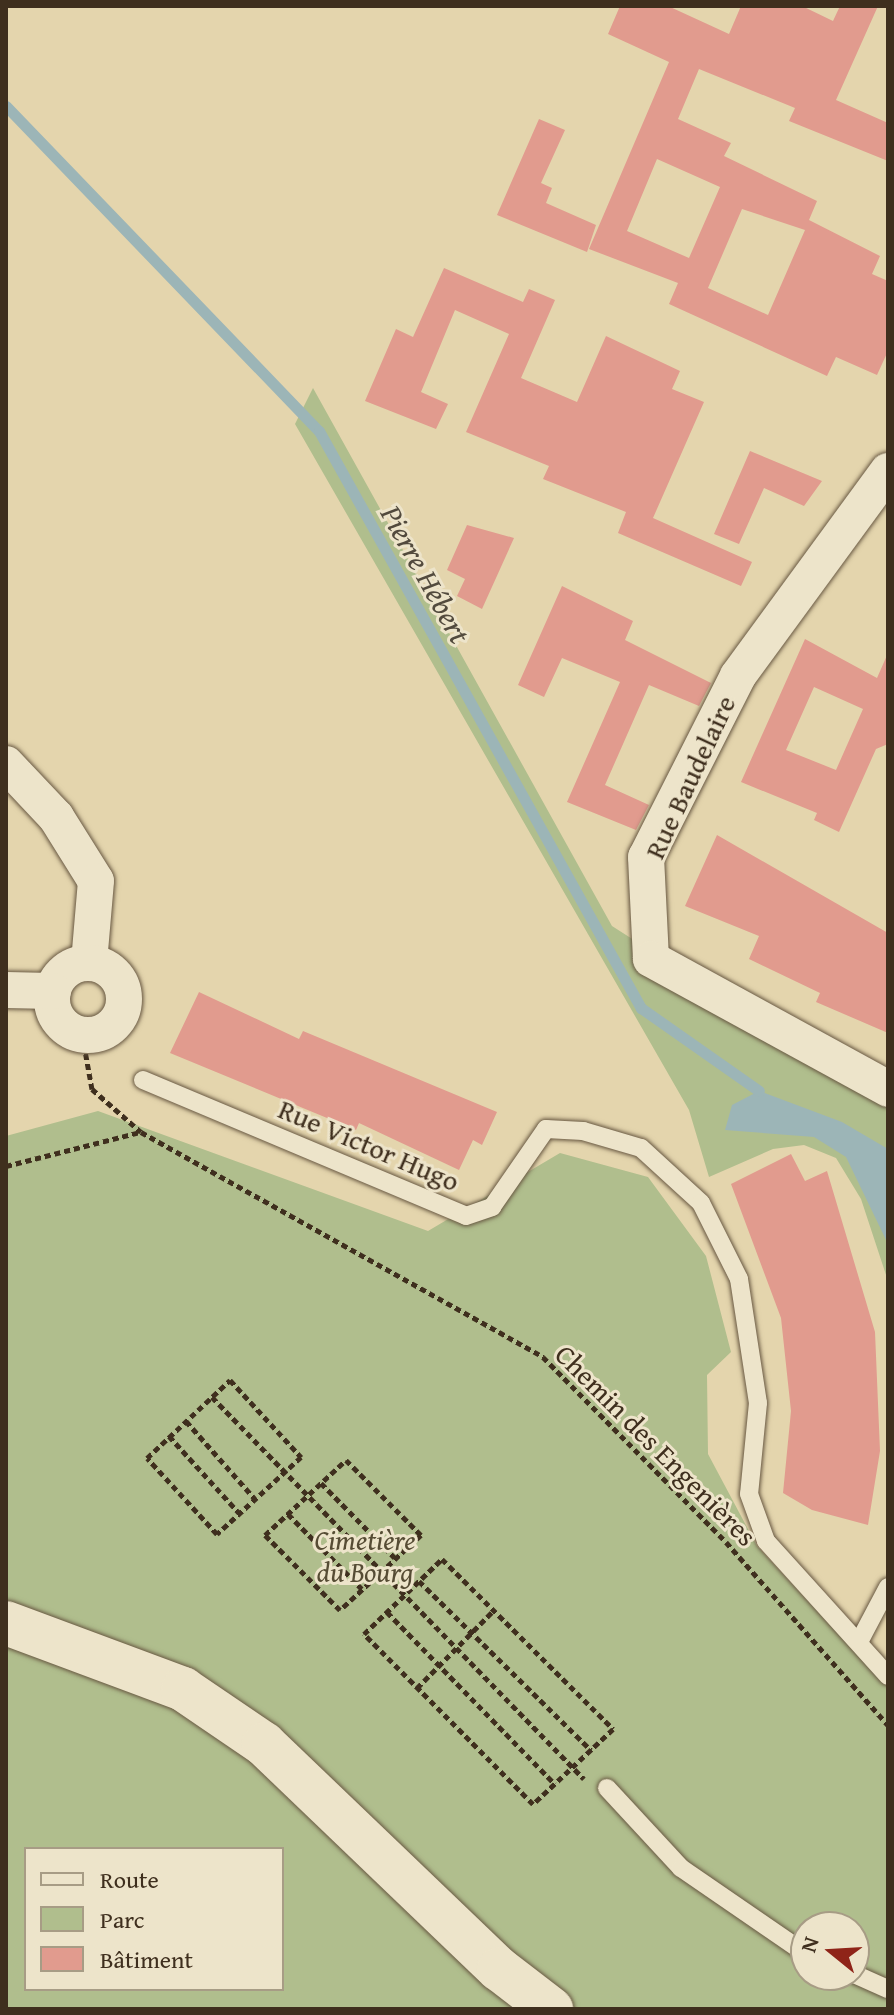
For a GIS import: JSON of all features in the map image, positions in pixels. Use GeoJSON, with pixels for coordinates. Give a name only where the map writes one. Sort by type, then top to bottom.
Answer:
{"type":"FeatureCollection","features":[{"type":"Feature","properties":{"kind":"main road"},"geometry":{"type":"LineString","coordinates":[[6,1623],[183,1689],[264,1744],[499,1969],[551,2009]]}},
{"type":"Feature","properties":{"kind":"street","name":"Rue Baudelaire"},"geometry":{"type":"LineString","coordinates":[[888,471],[738,676],[646,857],[651,959],[888,1089]]}},
{"type":"Feature","properties":{"kind":"street"},"geometry":{"type":"LineString","coordinates":[[6,764],[56,817],[96,881],[89,963]]}},
{"type":"Feature","properties":{"kind":"street"},"geometry":{"type":"LineString","coordinates":[[89,963],[115,975],[123,1002],[110,1027],[82,1034],[60,1022],[53,991],[63,973],[89,963]]}},
{"type":"Feature","properties":{"kind":"street"},"geometry":{"type":"LineString","coordinates":[[6,990],[53,991]]}},
{"type":"Feature","properties":{"kind":"lane","name":"Rue Victor Hugo"},"geometry":{"type":"LineString","coordinates":[[143,1080],[466,1216],[492,1207],[546,1129],[583,1131],[641,1148],[701,1203],[739,1279],[758,1403],[749,1494],[766,1541],[888,1676]]}},
{"type":"Feature","properties":{"kind":"lane"},"geometry":{"type":"LineString","coordinates":[[859,1642],[888,1587]]}},
{"type":"Feature","properties":{"kind":"lane"},"geometry":{"type":"LineString","coordinates":[[607,1788],[681,1868],[790,1943]]}},
{"type":"Feature","properties":{"kind":"path","name":"Chemin des Engenières"},"geometry":{"type":"LineString","coordinates":[[82,1034],[92,1089],[141,1132],[543,1357],[726,1542],[888,1725]]}},
{"type":"Feature","properties":{"kind":"path"},"geometry":{"type":"LineString","coordinates":[[6,1166],[141,1132]]}},
{"type":"Feature","properties":{"kind":"path"},"geometry":{"type":"LineString","coordinates":[[230,1380],[301,1457],[217,1534],[147,1458],[186,1421],[230,1380]]}},
{"type":"Feature","properties":{"kind":"path"},"geometry":{"type":"LineString","coordinates":[[212,1397],[305,1497],[599,1795],[607,1788]]}},
{"type":"Feature","properties":{"kind":"path"},"geometry":{"type":"LineString","coordinates":[[186,1421],[255,1499]]}},
{"type":"Feature","properties":{"kind":"path"},"geometry":{"type":"LineString","coordinates":[[169,1436],[239,1513]]}},
{"type":"Feature","properties":{"kind":"path"},"geometry":{"type":"LineString","coordinates":[[346,1460],[421,1535],[340,1610],[265,1535],[305,1497],[346,1460]]}},
{"type":"Feature","properties":{"kind":"path"},"geometry":{"type":"LineString","coordinates":[[321,1483],[395,1558]]}},
{"type":"Feature","properties":{"kind":"path"},"geometry":{"type":"LineString","coordinates":[[288,1514],[362,1589]]}},
{"type":"Feature","properties":{"kind":"path"},"geometry":{"type":"LineString","coordinates":[[442,1559],[613,1729],[533,1804],[364,1634],[404,1596],[442,1559]]}},
{"type":"Feature","properties":{"kind":"path"},"geometry":{"type":"LineString","coordinates":[[419,1581],[591,1750]]}},
{"type":"Feature","properties":{"kind":"path"},"geometry":{"type":"LineString","coordinates":[[417,1688],[494,1610]]}},
{"type":"Feature","properties":{"kind":"path"},"geometry":{"type":"LineString","coordinates":[[387,1612],[555,1784]]}},
{"type":"Feature","properties":{"kind":"green space"},"geometry":{"type":"Polygon","coordinates":[[[313,388],[612,926],[888,1103],[888,1281],[861,1199],[836,1158],[804,1145],[773,1149],[709,1177],[689,1110],[295,424],[313,388]]]}},
{"type":"Feature","properties":{"kind":"green space","name":"Cimetière du Bourg"},"geometry":{"type":"Polygon","coordinates":[[[98,1111],[428,1231],[560,1153],[648,1177],[706,1256],[731,1352],[707,1375],[708,1454],[757,1546],[854,1651],[888,1666],[888,2009],[6,2009],[6,1136],[98,1111]]]}},
{"type":"Feature","properties":{"kind":"water"},"geometry":{"type":"Polygon","coordinates":[[[759,1091],[842,1122],[888,1149],[888,1244],[846,1157],[814,1137],[725,1130],[732,1105],[759,1091]]]}},
{"type":"Feature","properties":{"kind":"building"},"geometry":{"type":"Polygon","coordinates":[[[620,6],[668,6],[729,34],[741,6],[802,6],[833,21],[840,6],[878,6],[836,100],[888,123],[888,161],[789,121],[795,108],[699,69],[678,119],[731,143],[724,156],[817,201],[809,220],[880,256],[872,274],[888,281],[888,351],[877,375],[836,357],[827,376],[669,304],[678,283],[589,249],[669,62],[608,34],[620,6]],[[657,159],[627,231],[689,258],[720,187],[657,159]],[[742,209],[708,288],[768,315],[805,230],[742,209]]]}},
{"type":"Feature","properties":{"kind":"building"},"geometry":{"type":"Polygon","coordinates":[[[539,119],[565,130],[541,183],[552,188],[546,203],[596,225],[587,252],[497,215],[539,119]]]}},
{"type":"Feature","properties":{"kind":"building"},"geometry":{"type":"Polygon","coordinates":[[[444,268],[523,302],[529,289],[555,300],[521,378],[577,402],[606,336],[680,371],[672,389],[704,402],[653,518],[752,562],[741,586],[618,533],[626,512],[543,479],[549,466],[466,432],[509,334],[455,310],[421,392],[448,404],[436,429],[365,401],[396,329],[413,337],[444,268]]]}},
{"type":"Feature","properties":{"kind":"building"},"geometry":{"type":"Polygon","coordinates":[[[750,451],[822,481],[804,506],[764,488],[739,544],[714,534],[750,451]]]}},
{"type":"Feature","properties":{"kind":"building"},"geometry":{"type":"Polygon","coordinates":[[[467,525],[514,538],[482,609],[457,596],[465,579],[447,570],[467,525]]]}},
{"type":"Feature","properties":{"kind":"building"},"geometry":{"type":"Polygon","coordinates":[[[562,586],[633,621],[625,640],[711,683],[699,706],[649,685],[605,785],[649,805],[636,830],[567,802],[620,682],[562,658],[544,697],[518,685],[562,586]]]}},
{"type":"Feature","properties":{"kind":"building"},"geometry":{"type":"Polygon","coordinates":[[[805,639],[877,678],[888,653],[888,744],[876,749],[839,832],[814,820],[817,813],[741,782],[805,639]],[[814,687],[786,750],[836,770],[863,709],[814,687]]]}},
{"type":"Feature","properties":{"kind":"building"},"geometry":{"type":"Polygon","coordinates":[[[717,835],[888,933],[888,1033],[816,1002],[820,993],[749,959],[759,936],[685,906],[717,835]]]}},
{"type":"Feature","properties":{"kind":"building"},"geometry":{"type":"Polygon","coordinates":[[[199,992],[299,1039],[303,1031],[497,1112],[482,1145],[473,1140],[459,1170],[359,1123],[356,1130],[170,1053],[199,992]]]}},
{"type":"Feature","properties":{"kind":"building"},"geometry":{"type":"Polygon","coordinates":[[[791,1154],[805,1181],[827,1171],[875,1332],[880,1451],[868,1525],[812,1510],[783,1493],[791,1411],[781,1318],[731,1184],[791,1154]]]}},
{"type":"Feature","properties":{"kind":"waterway","name":"Pierre Hébert"},"geometry":{"type":"LineString","coordinates":[[6,106],[319,431],[641,1008],[759,1091]]}}]}
